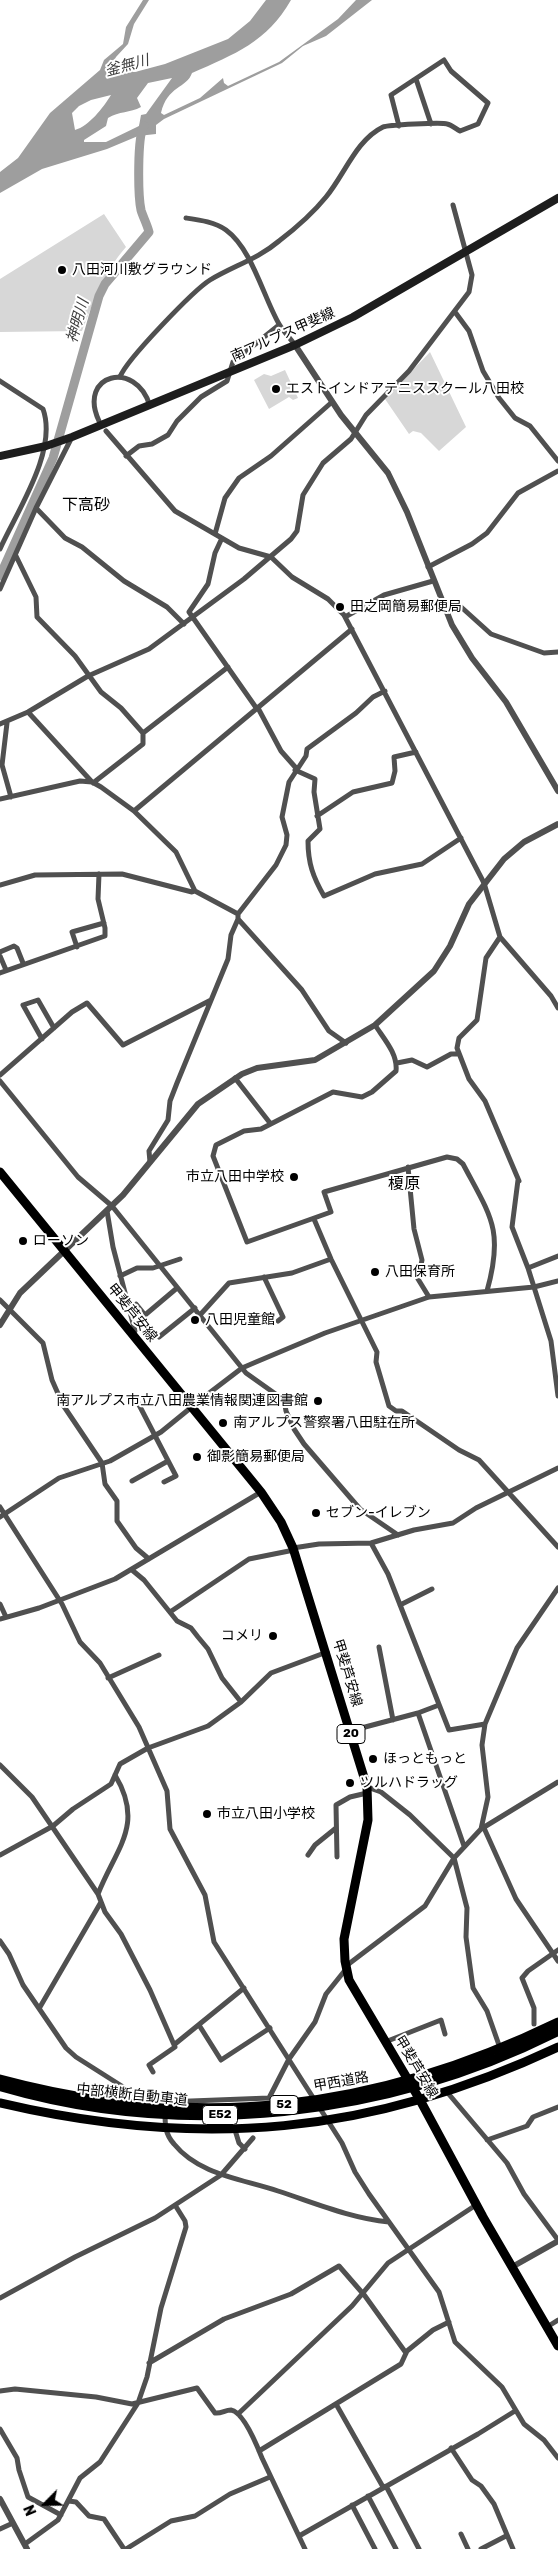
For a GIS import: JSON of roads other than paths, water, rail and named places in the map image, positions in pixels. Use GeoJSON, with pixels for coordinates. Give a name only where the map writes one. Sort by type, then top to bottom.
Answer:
{"type":"FeatureCollection","features":[{"type":"Feature","properties":{"kind":"highway","name":"中部横断自動車道"},"geometry":{"type":"LineString","coordinates":[[439,2079],[487,2060],[558,2027]]}},
{"type":"Feature","properties":{"kind":"highway","name":"中部横断自動車道"},"geometry":{"type":"LineString","coordinates":[[0,2086],[53,2099],[117,2110],[216,2115],[284,2112],[399,2091],[488,2063],[558,2031]]}},
{"type":"Feature","properties":{"kind":"main road","name":"南アルプス甲斐線"},"geometry":{"type":"LineString","coordinates":[[0,456],[47,446],[69,438],[295,345],[362,312],[558,198]]}},
{"type":"Feature","properties":{"kind":"main road","name":"甲斐芦安線"},"geometry":{"type":"LineString","coordinates":[[0,1172],[261,1492],[282,1522],[293,1549],[327,1652],[367,1790],[368,1820],[344,1939],[346,1968],[355,1992],[420,2100],[476,2204],[558,2346]]}},
{"type":"Feature","properties":{"kind":"main road","name":"甲西道路"},"geometry":{"type":"LineString","coordinates":[[0,2079],[74,2097],[119,2104],[249,2108],[316,2101],[408,2081],[500,2050],[558,2022]]}},
{"type":"Feature","properties":{"kind":"main road","name":"52"},"geometry":{"type":"LineString","coordinates":[[0,2103],[70,2118],[165,2129],[235,2130],[327,2121],[447,2092],[508,2070],[558,2047]]}},
{"type":"Feature","properties":{"kind":"street"},"geometry":{"type":"LineString","coordinates":[[120,377],[123,367],[204,285],[249,262],[281,240],[325,198],[365,138],[385,126],[399,126],[446,123],[460,131],[476,126],[488,103],[451,71],[444,60],[391,95],[399,126]]}},
{"type":"Feature","properties":{"kind":"street"},"geometry":{"type":"LineString","coordinates":[[416,79],[431,124]]}},
{"type":"Feature","properties":{"kind":"street"},"geometry":{"type":"LineString","coordinates":[[0,724],[7,723],[28,712],[88,676],[149,649],[244,579],[268,556],[291,539],[297,531],[300,506],[309,483],[323,463],[350,439],[366,415],[408,371],[470,292],[472,275],[453,205]]}},
{"type":"Feature","properties":{"kind":"street"},"geometry":{"type":"LineString","coordinates":[[186,218],[202,220],[225,229],[240,245],[279,324],[332,402],[394,486],[460,639],[506,702],[558,791]]}},
{"type":"Feature","properties":{"kind":"street"},"geometry":{"type":"LineString","coordinates":[[455,312],[469,331],[483,371],[499,398],[515,418],[530,426],[558,461]]}},
{"type":"Feature","properties":{"kind":"street"},"geometry":{"type":"LineString","coordinates":[[126,456],[139,446],[152,444],[168,435],[177,421],[200,398],[227,381],[233,362],[279,324]]}},
{"type":"Feature","properties":{"kind":"street"},"geometry":{"type":"LineString","coordinates":[[99,421],[92,405],[96,389],[105,380],[120,377],[131,379],[146,393],[150,406]]}},
{"type":"Feature","properties":{"kind":"street"},"geometry":{"type":"LineString","coordinates":[[0,381],[43,409],[47,446],[29,490],[0,549]]}},
{"type":"Feature","properties":{"kind":"street"},"geometry":{"type":"LineString","coordinates":[[215,534],[224,498],[238,478],[271,456],[332,402]]}},
{"type":"Feature","properties":{"kind":"street"},"geometry":{"type":"LineString","coordinates":[[106,431],[175,511],[248,552],[268,556],[292,577],[328,599],[346,617],[484,883],[492,902],[500,937],[551,996],[558,1008]]}},
{"type":"Feature","properties":{"kind":"street"},"geometry":{"type":"LineString","coordinates":[[0,589],[69,438]]}},
{"type":"Feature","properties":{"kind":"street"},"geometry":{"type":"LineString","coordinates":[[428,567],[472,544],[487,533],[518,493],[558,471]]}},
{"type":"Feature","properties":{"kind":"street"},"geometry":{"type":"LineString","coordinates":[[36,508],[65,538],[82,547],[124,581],[167,607],[184,624]]}},
{"type":"Feature","properties":{"kind":"street"},"geometry":{"type":"LineString","coordinates":[[222,538],[208,584],[189,612],[258,709],[281,752],[296,769],[315,779],[317,816],[320,829],[319,833],[308,841],[308,860],[313,876],[324,896],[375,874],[422,864],[461,838]]}},
{"type":"Feature","properties":{"kind":"street"},"geometry":{"type":"LineString","coordinates":[[0,799],[80,781],[93,782],[143,744],[143,733],[88,676],[75,656],[37,617],[36,597],[16,556]]}},
{"type":"Feature","properties":{"kind":"street"},"geometry":{"type":"LineString","coordinates":[[346,617],[384,595],[434,581]]}},
{"type":"Feature","properties":{"kind":"street"},"geometry":{"type":"LineString","coordinates":[[446,610],[460,606],[491,634],[544,653],[558,652]]}},
{"type":"Feature","properties":{"kind":"street"},"geometry":{"type":"LineString","coordinates":[[134,810],[258,709],[352,629]]}},
{"type":"Feature","properties":{"kind":"street"},"geometry":{"type":"LineString","coordinates":[[143,733],[228,668]]}},
{"type":"Feature","properties":{"kind":"street"},"geometry":{"type":"LineString","coordinates":[[150,1163],[149,1151],[168,1120],[170,1101],[228,959],[231,935],[238,917],[276,865],[286,845],[287,835],[282,818],[289,782],[306,756],[307,749],[356,713],[373,697],[385,691]]}},
{"type":"Feature","properties":{"kind":"street"},"geometry":{"type":"LineString","coordinates":[[28,712],[93,782],[134,810],[176,852],[195,891],[238,917],[302,990],[329,1030],[346,1043]]}},
{"type":"Feature","properties":{"kind":"street"},"geometry":{"type":"LineString","coordinates":[[7,723],[2,765],[11,797]]}},
{"type":"Feature","properties":{"kind":"street"},"geometry":{"type":"LineString","coordinates":[[317,816],[353,792],[392,783],[395,771],[394,757],[416,752]]}},
{"type":"Feature","properties":{"kind":"street"},"geometry":{"type":"LineString","coordinates":[[0,1325],[20,1293],[109,1208],[150,1163],[198,1104],[235,1078],[257,1068],[314,1060],[375,1025],[434,971],[450,946],[469,904],[484,883],[516,848],[558,824]]}},
{"type":"Feature","properties":{"kind":"street"},"geometry":{"type":"LineString","coordinates":[[0,885],[35,875],[99,874],[134,876],[192,892],[195,891]]}},
{"type":"Feature","properties":{"kind":"street"},"geometry":{"type":"LineString","coordinates":[[0,956],[3,971],[102,939],[105,936],[98,899],[99,874]]}},
{"type":"Feature","properties":{"kind":"street"},"geometry":{"type":"LineString","coordinates":[[77,947],[72,932],[104,923]]}},
{"type":"Feature","properties":{"kind":"street"},"geometry":{"type":"LineString","coordinates":[[500,937],[486,958],[477,1020],[459,1038],[458,1054],[469,1079],[485,1101],[519,1180],[512,1227],[528,1268],[551,1341],[558,1396]]}},
{"type":"Feature","properties":{"kind":"street"},"geometry":{"type":"LineString","coordinates":[[0,952],[14,946],[17,948],[23,963]]}},
{"type":"Feature","properties":{"kind":"street"},"geometry":{"type":"LineString","coordinates":[[42,1040],[23,1005],[38,1000],[54,1028]]}},
{"type":"Feature","properties":{"kind":"street"},"geometry":{"type":"LineString","coordinates":[[0,1075],[87,1002],[122,1045],[212,1000]]}},
{"type":"Feature","properties":{"kind":"street"},"geometry":{"type":"LineString","coordinates":[[375,1025],[397,1063],[396,1071],[372,1092],[362,1097],[333,1092],[256,1131],[244,1131],[237,1134],[216,1145],[213,1150],[247,1242],[331,1212],[324,1192],[442,1156],[457,1159],[463,1164],[488,1209],[494,1233],[495,1258],[487,1291]]}},
{"type":"Feature","properties":{"kind":"street"},"geometry":{"type":"LineString","coordinates":[[397,1063],[412,1060],[427,1067],[451,1054],[458,1054]]}},
{"type":"Feature","properties":{"kind":"street"},"geometry":{"type":"LineString","coordinates":[[235,1078],[270,1123]]}},
{"type":"Feature","properties":{"kind":"street"},"geometry":{"type":"LineString","coordinates":[[0,1081],[78,1177],[109,1208],[195,1308],[242,1368],[284,1400],[290,1420],[304,1444],[360,1509],[398,1535]]}},
{"type":"Feature","properties":{"kind":"street"},"geometry":{"type":"LineString","coordinates":[[408,1167],[414,1229],[422,1260],[418,1279],[421,1287],[429,1297]]}},
{"type":"Feature","properties":{"kind":"street"},"geometry":{"type":"LineString","coordinates":[[109,1208],[120,1276],[134,1331],[131,1333]]}},
{"type":"Feature","properties":{"kind":"street"},"geometry":{"type":"LineString","coordinates":[[314,1218],[330,1259],[377,1352],[376,1362],[389,1406],[396,1411],[402,1411],[459,1450],[479,1460],[558,1547]]}},
{"type":"Feature","properties":{"kind":"street"},"geometry":{"type":"LineString","coordinates":[[528,1268],[558,1256]]}},
{"type":"Feature","properties":{"kind":"street"},"geometry":{"type":"LineString","coordinates":[[200,1314],[229,1283],[292,1273],[330,1259]]}},
{"type":"Feature","properties":{"kind":"street"},"geometry":{"type":"LineString","coordinates":[[120,1276],[137,1268],[158,1266],[180,1260]]}},
{"type":"Feature","properties":{"kind":"street"},"geometry":{"type":"LineString","coordinates":[[264,1277],[283,1318],[278,1321]]}},
{"type":"Feature","properties":{"kind":"street"},"geometry":{"type":"LineString","coordinates":[[2,1516],[60,1478],[102,1463],[155,1436],[242,1368],[325,1333],[429,1297],[534,1287],[558,1281]]}},
{"type":"Feature","properties":{"kind":"street"},"geometry":{"type":"LineString","coordinates":[[129,1309],[136,1304],[145,1314],[177,1288]]}},
{"type":"Feature","properties":{"kind":"street"},"geometry":{"type":"LineString","coordinates":[[0,1300],[43,1343],[52,1380],[63,1405],[102,1463],[105,1484],[117,1501],[117,1521],[136,1548],[149,1560]]}},
{"type":"Feature","properties":{"kind":"street"},"geometry":{"type":"LineString","coordinates":[[159,1337],[195,1308]]}},
{"type":"Feature","properties":{"kind":"street"},"geometry":{"type":"LineString","coordinates":[[137,1401],[176,1476],[164,1482]]}},
{"type":"Feature","properties":{"kind":"street"},"geometry":{"type":"LineString","coordinates":[[132,1481],[168,1460]]}},
{"type":"Feature","properties":{"kind":"street"},"geometry":{"type":"LineString","coordinates":[[170,1612],[249,1559],[319,1544],[371,1543],[453,1523],[508,1492],[558,1468]]}},
{"type":"Feature","properties":{"kind":"street"},"geometry":{"type":"LineString","coordinates":[[0,1619],[58,1601],[132,1570],[261,1492]]}},
{"type":"Feature","properties":{"kind":"street"},"geometry":{"type":"LineString","coordinates":[[0,1507],[2,1516],[58,1601],[62,1604],[80,1642],[100,1663],[129,1710],[148,1748],[167,1791],[170,1829],[204,1896],[214,1942],[342,2143],[355,2172],[440,2292],[447,2310],[448,2322],[455,2342],[502,2387],[514,2411],[524,2424],[544,2440],[558,2458]]}},
{"type":"Feature","properties":{"kind":"street"},"geometry":{"type":"LineString","coordinates":[[371,1543],[388,1574],[448,1730],[485,1724]]}},
{"type":"Feature","properties":{"kind":"street"},"geometry":{"type":"LineString","coordinates":[[132,1570],[144,1580],[178,1621],[191,1628],[208,1649],[222,1678],[241,1702]]}},
{"type":"Feature","properties":{"kind":"street"},"geometry":{"type":"LineString","coordinates":[[558,1588],[517,1648],[485,1724],[482,1745],[488,1797],[482,1828],[516,1899],[558,1960]]}},
{"type":"Feature","properties":{"kind":"street"},"geometry":{"type":"LineString","coordinates":[[400,1605],[432,1589]]}},
{"type":"Feature","properties":{"kind":"street"},"geometry":{"type":"LineString","coordinates":[[0,1604],[6,1617]]}},
{"type":"Feature","properties":{"kind":"street"},"geometry":{"type":"LineString","coordinates":[[379,1648],[393,1720]]}},
{"type":"Feature","properties":{"kind":"street"},"geometry":{"type":"LineString","coordinates":[[0,1855],[52,1826],[73,1809],[111,1784],[120,1764],[148,1748],[208,1726],[241,1702],[271,1673],[327,1652]]}},
{"type":"Feature","properties":{"kind":"street"},"geometry":{"type":"LineString","coordinates":[[108,1678],[159,1655]]}},
{"type":"Feature","properties":{"kind":"street"},"geometry":{"type":"LineString","coordinates":[[350,1731],[418,1713],[439,1705]]}},
{"type":"Feature","properties":{"kind":"street"},"geometry":{"type":"LineString","coordinates":[[418,1713],[464,1846]]}},
{"type":"Feature","properties":{"kind":"street"},"geometry":{"type":"LineString","coordinates":[[0,1765],[27,1790],[98,1894],[156,2002],[165,2027],[175,2044]]}},
{"type":"Feature","properties":{"kind":"street"},"geometry":{"type":"LineString","coordinates":[[98,1894],[129,1825],[124,1797],[115,1775]]}},
{"type":"Feature","properties":{"kind":"street"},"geometry":{"type":"LineString","coordinates":[[0,1941],[10,1954],[23,1985],[40,2007],[56,2035],[76,2057],[139,2097],[166,2104],[269,2098],[289,2059],[315,2022],[326,1994],[346,1968],[425,1906],[454,1858],[482,1828],[558,1782]]}},
{"type":"Feature","properties":{"kind":"street"},"geometry":{"type":"LineString","coordinates":[[337,1858],[336,1805],[367,1790],[381,1792],[410,1815],[454,1858],[467,1908],[466,1937],[474,1988],[487,2011],[508,2070]]}},
{"type":"Feature","properties":{"kind":"street"},"geometry":{"type":"LineString","coordinates":[[308,1855],[315,1845],[336,1828]]}},
{"type":"Feature","properties":{"kind":"street"},"geometry":{"type":"LineString","coordinates":[[40,2007],[101,1902]]}},
{"type":"Feature","properties":{"kind":"street"},"geometry":{"type":"LineString","coordinates":[[534,2024],[534,2008],[522,1978],[528,1971],[558,1950]]}},
{"type":"Feature","properties":{"kind":"street"},"geometry":{"type":"LineString","coordinates":[[153,2072],[149,2065],[175,2047],[175,2044],[244,1988]]}},
{"type":"Feature","properties":{"kind":"street"},"geometry":{"type":"LineString","coordinates":[[385,2042],[441,2020],[445,2034]]}},
{"type":"Feature","properties":{"kind":"street"},"geometry":{"type":"LineString","coordinates":[[199,2025],[221,2060],[270,2028]]}},
{"type":"Feature","properties":{"kind":"street"},"geometry":{"type":"LineString","coordinates":[[447,2092],[507,2163],[524,2194],[558,2240],[512,2267]]}},
{"type":"Feature","properties":{"kind":"street"},"geometry":{"type":"LineString","coordinates":[[166,2104],[165,2129],[175,2146],[205,2168],[221,2175],[273,2189],[361,2220],[389,2222]]}},
{"type":"Feature","properties":{"kind":"street"},"geometry":{"type":"LineString","coordinates":[[487,2140],[527,2126],[533,2117],[558,2107]]}},
{"type":"Feature","properties":{"kind":"street"},"geometry":{"type":"LineString","coordinates":[[235,2130],[239,2143],[245,2149]]}},
{"type":"Feature","properties":{"kind":"street"},"geometry":{"type":"LineString","coordinates":[[0,2298],[75,2256],[136,2228],[175,2205],[221,2175],[254,2138]]}},
{"type":"Feature","properties":{"kind":"street"},"geometry":{"type":"LineString","coordinates":[[238,2414],[352,2306],[388,2263],[476,2204]]}},
{"type":"Feature","properties":{"kind":"street"},"geometry":{"type":"LineString","coordinates":[[0,2499],[26,2547],[58,2520],[80,2478],[100,2462],[138,2403],[143,2392],[170,2274],[186,2227],[185,2221],[175,2205]]}},
{"type":"Feature","properties":{"kind":"street"},"geometry":{"type":"LineString","coordinates":[[149,2362],[224,2319],[291,2294],[335,2267],[342,2268],[406,2354]]}},
{"type":"Feature","properties":{"kind":"street"},"geometry":{"type":"LineString","coordinates":[[546,2327],[558,2320]]}},
{"type":"Feature","properties":{"kind":"street"},"geometry":{"type":"LineString","coordinates":[[259,2451],[401,2364],[406,2354],[433,2330],[448,2322]]}},
{"type":"Feature","properties":{"kind":"street"},"geometry":{"type":"LineString","coordinates":[[0,2390],[15,2388],[138,2403],[195,2387],[201,2391],[215,2413],[230,2410],[238,2414],[258,2444],[270,2477],[305,2549]]}},
{"type":"Feature","properties":{"kind":"street"},"geometry":{"type":"LineString","coordinates":[[336,2404],[419,2549]]}},
{"type":"Feature","properties":{"kind":"street"},"geometry":{"type":"LineString","coordinates":[[299,2536],[514,2411]]}},
{"type":"Feature","properties":{"kind":"street"},"geometry":{"type":"LineString","coordinates":[[0,2429],[18,2458],[19,2470],[28,2496],[61,2514]]}},
{"type":"Feature","properties":{"kind":"street"},"geometry":{"type":"LineString","coordinates":[[451,2448],[472,2480],[489,2495],[503,2520],[506,2536],[512,2549]]}},
{"type":"Feature","properties":{"kind":"street"},"geometry":{"type":"LineString","coordinates":[[69,2501],[76,2502],[89,2516],[104,2519],[125,2549],[171,2521],[195,2516],[230,2494],[270,2477]]}},
{"type":"Feature","properties":{"kind":"street"},"geometry":{"type":"LineString","coordinates":[[368,2496],[396,2549]]}},
{"type":"Feature","properties":{"kind":"street"},"geometry":{"type":"LineString","coordinates":[[352,2505],[375,2549]]}},
{"type":"Feature","properties":{"kind":"street"},"geometry":{"type":"LineString","coordinates":[[0,2529],[13,2523]]}},
{"type":"Feature","properties":{"kind":"street"},"geometry":{"type":"LineString","coordinates":[[461,2534],[468,2549]]}},
{"type":"Feature","properties":{"kind":"street"},"geometry":{"type":"LineString","coordinates":[[481,2549],[506,2536]]}},
{"type":"Feature","properties":{"kind":"waterway","name":"神明川"},"geometry":{"type":"LineString","coordinates":[[0,576],[53,458],[99,296],[105,284],[149,232],[141,210],[139,192],[139,153],[144,126]]}},
{"type":"Feature","properties":{"kind":"place","name":"八田河川敷グラウンド"},"geometry":{"type":"Point","coordinates":[62,270]}},
{"type":"Feature","properties":{"kind":"place","name":"エストインドアテニススクール八田校"},"geometry":{"type":"Point","coordinates":[276,389]}},
{"type":"Feature","properties":{"kind":"place","name":"田之岡簡易郵便局"},"geometry":{"type":"Point","coordinates":[340,607]}},
{"type":"Feature","properties":{"kind":"place","name":"市立八田中学校"},"geometry":{"type":"Point","coordinates":[294,1177]}},
{"type":"Feature","properties":{"kind":"place","name":"ローソン"},"geometry":{"type":"Point","coordinates":[23,1241]}},
{"type":"Feature","properties":{"kind":"place","name":"八田保育所"},"geometry":{"type":"Point","coordinates":[375,1272]}},
{"type":"Feature","properties":{"kind":"place","name":"八田児童館"},"geometry":{"type":"Point","coordinates":[195,1320]}},
{"type":"Feature","properties":{"kind":"place","name":"南アルプス市立八田農業情報関連図書館"},"geometry":{"type":"Point","coordinates":[318,1401]}},
{"type":"Feature","properties":{"kind":"place","name":"南アルプス警察署八田駐在所"},"geometry":{"type":"Point","coordinates":[223,1423]}},
{"type":"Feature","properties":{"kind":"place","name":"御影簡易郵便局"},"geometry":{"type":"Point","coordinates":[197,1457]}},
{"type":"Feature","properties":{"kind":"place","name":"セブン-イレブン"},"geometry":{"type":"Point","coordinates":[316,1513]}},
{"type":"Feature","properties":{"kind":"place","name":"コメリ"},"geometry":{"type":"Point","coordinates":[273,1636]}},
{"type":"Feature","properties":{"kind":"place","name":"ほっともっと"},"geometry":{"type":"Point","coordinates":[373,1759]}},
{"type":"Feature","properties":{"kind":"place","name":"ツルハドラッグ"},"geometry":{"type":"Point","coordinates":[350,1783]}},
{"type":"Feature","properties":{"kind":"place","name":"市立八田小学校"},"geometry":{"type":"Point","coordinates":[207,1814]}},
{"type":"Feature","properties":{"kind":"district","name":"下高砂"},"geometry":{"type":"Point","coordinates":[86,505]}},
{"type":"Feature","properties":{"kind":"district","name":"榎原"},"geometry":{"type":"Point","coordinates":[404,1184]}},
{"type":"Feature","properties":{"kind":"water label","name":"釜無川"},"geometry":{"type":"Point","coordinates":[127,66]}}]}
